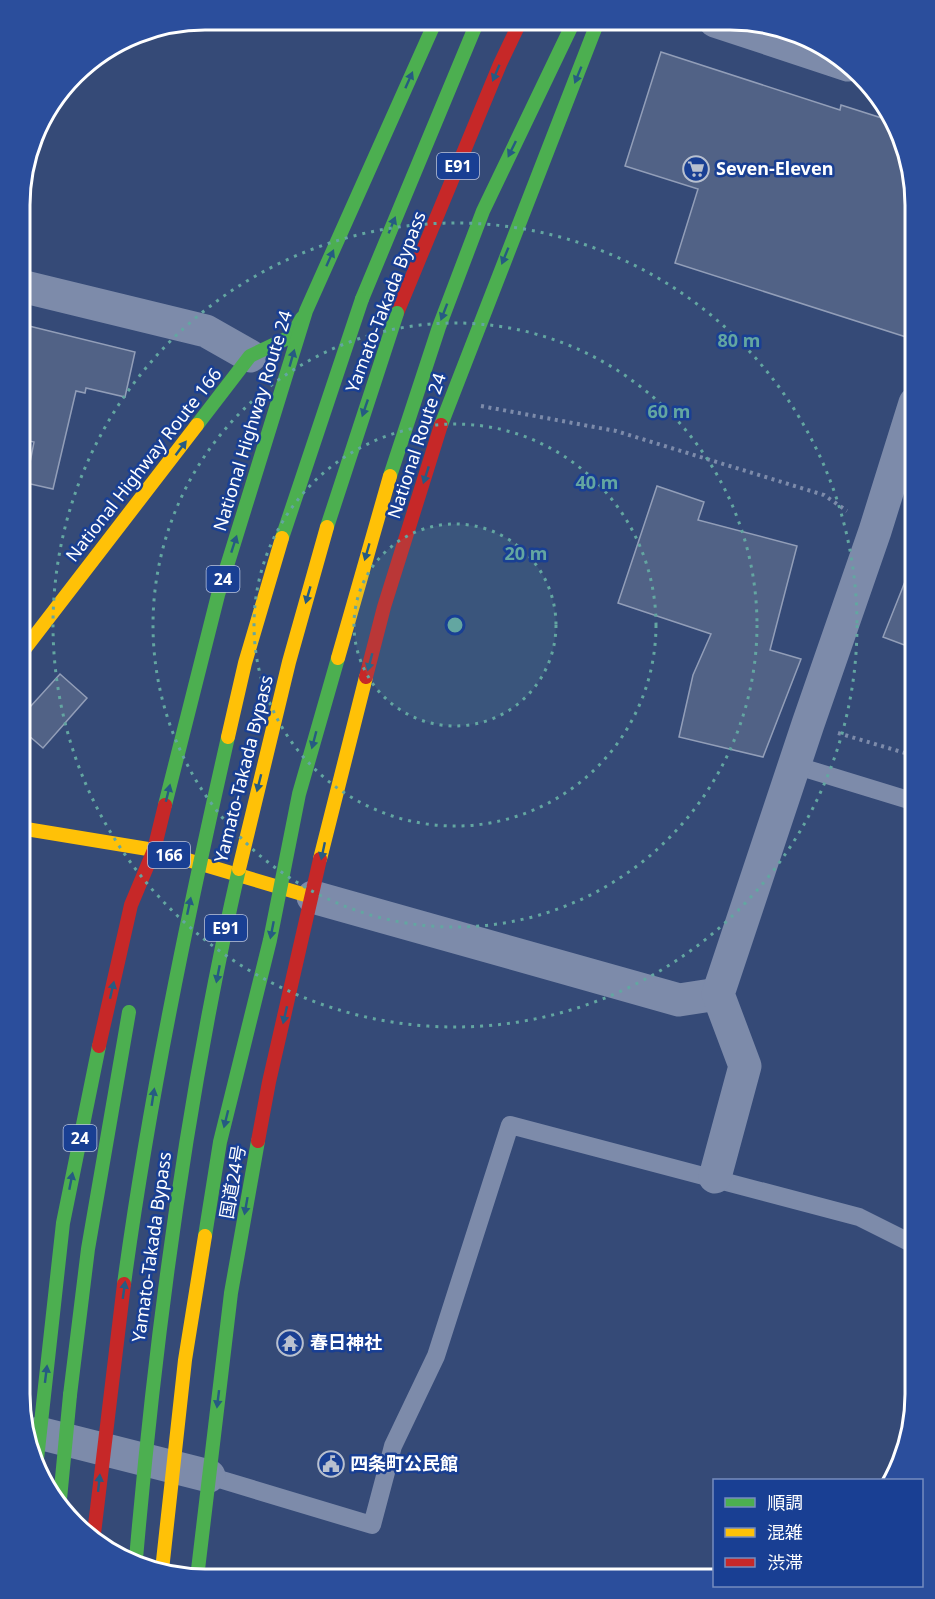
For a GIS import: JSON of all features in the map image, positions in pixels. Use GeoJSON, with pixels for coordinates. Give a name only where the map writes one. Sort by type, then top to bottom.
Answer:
{"type":"FeatureCollection","features":[{"type":"Feature","properties":{"kind":"highway","name":"National Highway Route 24"},"geometry":{"type":"LineString","coordinates":[[154,850],[218,595],[306,311],[432,30]]}},
{"type":"Feature","properties":{"kind":"highway","name":"Yamato-Takada Bypass"},"geometry":{"type":"LineString","coordinates":[[94,1530],[103,1440],[122,1302],[170,998],[249,647],[308,450],[362,298],[474,30]]}},
{"type":"Feature","properties":{"kind":"highway","name":"Yamato-Takada Bypass"},"geometry":{"type":"LineString","coordinates":[[136,1555],[147,1425],[164,1285],[187,1130],[234,890],[289,660],[347,461],[397,313],[516,30]]}},
{"type":"Feature","properties":{"kind":"highway"},"geometry":{"type":"LineString","coordinates":[[163,1564],[184,1360],[220,1142],[270,940],[299,794],[390,476],[441,320],[501,170],[570,30]]}},
{"type":"Feature","properties":{"kind":"highway","name":"National Route 24"},"geometry":{"type":"LineString","coordinates":[[313,897],[334,798],[384,607],[449,399],[594,30]]}},
{"type":"Feature","properties":{"kind":"highway","name":"National Highway Route 166"},"geometry":{"type":"LineString","coordinates":[[30,642],[250,356],[292,336],[306,311]]}},
{"type":"Feature","properties":{"kind":"highway","name":"166"},"geometry":{"type":"LineString","coordinates":[[30,830],[154,850],[313,897]]}},
{"type":"Feature","properties":{"kind":"highway"},"geometry":{"type":"LineString","coordinates":[[149,901],[154,850]]}},
{"type":"Feature","properties":{"kind":"highway","name":"24"},"geometry":{"type":"LineString","coordinates":[[33,1426],[63,1223],[92,1074],[132,905],[154,850]]}},
{"type":"Feature","properties":{"kind":"highway","name":"国道24号"},"geometry":{"type":"LineString","coordinates":[[198,1569],[233,1281],[269,1082],[313,897]]}},
{"type":"Feature","properties":{"kind":"highway"},"geometry":{"type":"LineString","coordinates":[[61,1493],[88,1249],[132,993]]}},
{"type":"Feature","properties":{"kind":"street"},"geometry":{"type":"LineString","coordinates":[[745,31],[822,55]]}},
{"type":"Feature","properties":{"kind":"street"},"geometry":{"type":"LineString","coordinates":[[30,288],[206,331],[250,356]]}},
{"type":"Feature","properties":{"kind":"street"},"geometry":{"type":"LineString","coordinates":[[715,1177],[745,1066],[718,994],[875,531],[905,435]]}},
{"type":"Feature","properties":{"kind":"street"},"geometry":{"type":"LineString","coordinates":[[313,897],[679,1000],[718,994]]}},
{"type":"Feature","properties":{"kind":"street"},"geometry":{"type":"LineString","coordinates":[[34,1430],[209,1476]]}},
{"type":"Feature","properties":{"kind":"lane"},"geometry":{"type":"LineString","coordinates":[[794,765],[905,799]]}},
{"type":"Feature","properties":{"kind":"lane"},"geometry":{"type":"LineString","coordinates":[[209,1476],[372,1525],[393,1446],[436,1356],[510,1125],[859,1216],[905,1240]]}},
{"type":"Feature","properties":{"kind":"path"},"geometry":{"type":"LineString","coordinates":[[449,399],[616,431],[824,495],[875,531]]}},
{"type":"Feature","properties":{"kind":"path"},"geometry":{"type":"LineString","coordinates":[[808,724],[905,753]]}},
{"type":"Feature","properties":{"kind":"building"},"geometry":{"type":"Polygon","coordinates":[[[661,52],[840,110],[841,105],[882,118],[896,149],[905,194],[905,337],[675,263],[698,189],[625,166],[661,52]]]}},
{"type":"Feature","properties":{"kind":"building"},"geometry":{"type":"Polygon","coordinates":[[[30,326],[135,352],[125,397],[86,388],[85,393],[76,391],[53,489],[30,484],[30,462],[34,442],[30,441],[30,326]]]}},
{"type":"Feature","properties":{"kind":"building"},"geometry":{"type":"Polygon","coordinates":[[[657,486],[704,502],[698,520],[797,546],[770,650],[801,659],[763,757],[679,737],[693,675],[711,634],[618,603],[657,486]]]}},
{"type":"Feature","properties":{"kind":"building"},"geometry":{"type":"Polygon","coordinates":[[[905,582],[905,645],[883,637],[905,582]]]}},
{"type":"Feature","properties":{"kind":"building"},"geometry":{"type":"Polygon","coordinates":[[[60,674],[87,698],[43,748],[30,737],[30,707],[60,674]]]}},
{"type":"Feature","properties":{"kind":"traffic: fast"},"geometry":{"type":"LineString","coordinates":[[165,805],[218,595],[306,311],[432,30]]}},
{"type":"Feature","properties":{"kind":"traffic: fast"},"geometry":{"type":"LineString","coordinates":[[362,299],[474,30]]}},
{"type":"Feature","properties":{"kind":"traffic: fast"},"geometry":{"type":"LineString","coordinates":[[390,476],[439,327],[483,211],[570,30]]}},
{"type":"Feature","properties":{"kind":"traffic: fast"},"geometry":{"type":"LineString","coordinates":[[441,425],[595,30]]}},
{"type":"Feature","properties":{"kind":"traffic: fast"},"geometry":{"type":"LineString","coordinates":[[282,538],[362,299]]}},
{"type":"Feature","properties":{"kind":"traffic: fast"},"geometry":{"type":"LineString","coordinates":[[327,527],[397,313]]}},
{"type":"Feature","properties":{"kind":"traffic: fast"},"geometry":{"type":"LineString","coordinates":[[197,425],[250,356],[292,336],[302,318]]}},
{"type":"Feature","properties":{"kind":"traffic: fast"},"geometry":{"type":"LineString","coordinates":[[205,1236],[220,1142],[270,940],[299,794],[338,658]]}},
{"type":"Feature","properties":{"kind":"traffic: fast"},"geometry":{"type":"LineString","coordinates":[[124,1284],[145,1146],[170,1009],[228,737]]}},
{"type":"Feature","properties":{"kind":"traffic: fast"},"geometry":{"type":"LineString","coordinates":[[136,1555],[153,1385],[176,1212],[204,1040],[239,869]]}},
{"type":"Feature","properties":{"kind":"traffic: fast"},"geometry":{"type":"LineString","coordinates":[[70,1395],[88,1249],[129,1012]]}},
{"type":"Feature","properties":{"kind":"traffic: fast"},"geometry":{"type":"LineString","coordinates":[[38,1446],[63,1223],[99,1046]]}},
{"type":"Feature","properties":{"kind":"traffic: fast"},"geometry":{"type":"LineString","coordinates":[[198,1569],[231,1293],[258,1141]]}},
{"type":"Feature","properties":{"kind":"traffic: fast"},"geometry":{"type":"LineString","coordinates":[[61,1493],[70,1395]]}},
{"type":"Feature","properties":{"kind":"traffic: slow"},"geometry":{"type":"LineString","coordinates":[[30,642],[197,425]]}},
{"type":"Feature","properties":{"kind":"traffic: slow"},"geometry":{"type":"LineString","coordinates":[[338,658],[390,476]]}},
{"type":"Feature","properties":{"kind":"traffic: slow"},"geometry":{"type":"LineString","coordinates":[[239,869],[289,662],[327,527]]}},
{"type":"Feature","properties":{"kind":"traffic: slow"},"geometry":{"type":"LineString","coordinates":[[228,737],[245,663],[282,538]]}},
{"type":"Feature","properties":{"kind":"traffic: slow"},"geometry":{"type":"LineString","coordinates":[[320,859],[366,677]]}},
{"type":"Feature","properties":{"kind":"traffic: slow"},"geometry":{"type":"LineString","coordinates":[[30,830],[154,850],[309,896]]}},
{"type":"Feature","properties":{"kind":"traffic: slow"},"geometry":{"type":"LineString","coordinates":[[163,1564],[185,1360],[205,1236]]}},
{"type":"Feature","properties":{"kind":"traffic: jam"},"geometry":{"type":"LineString","coordinates":[[397,313],[516,30]]}},
{"type":"Feature","properties":{"kind":"traffic: jam"},"geometry":{"type":"LineString","coordinates":[[366,677],[384,607],[441,425]]}},
{"type":"Feature","properties":{"kind":"traffic: jam"},"geometry":{"type":"LineString","coordinates":[[99,1046],[131,905],[154,850],[165,805]]}},
{"type":"Feature","properties":{"kind":"traffic: jam"},"geometry":{"type":"LineString","coordinates":[[258,1141],[269,1082],[320,859]]}},
{"type":"Feature","properties":{"kind":"traffic: jam"},"geometry":{"type":"LineString","coordinates":[[94,1530],[124,1284]]}},
{"type":"Feature","properties":{"kind":"place","name":"Seven-Eleven"},"geometry":{"type":"Point","coordinates":[696,169]}},
{"type":"Feature","properties":{"kind":"place","name":"春日神社"},"geometry":{"type":"Point","coordinates":[290,1343]}},
{"type":"Feature","properties":{"kind":"place","name":"四条町公民館"},"geometry":{"type":"Point","coordinates":[331,1464]}}]}
